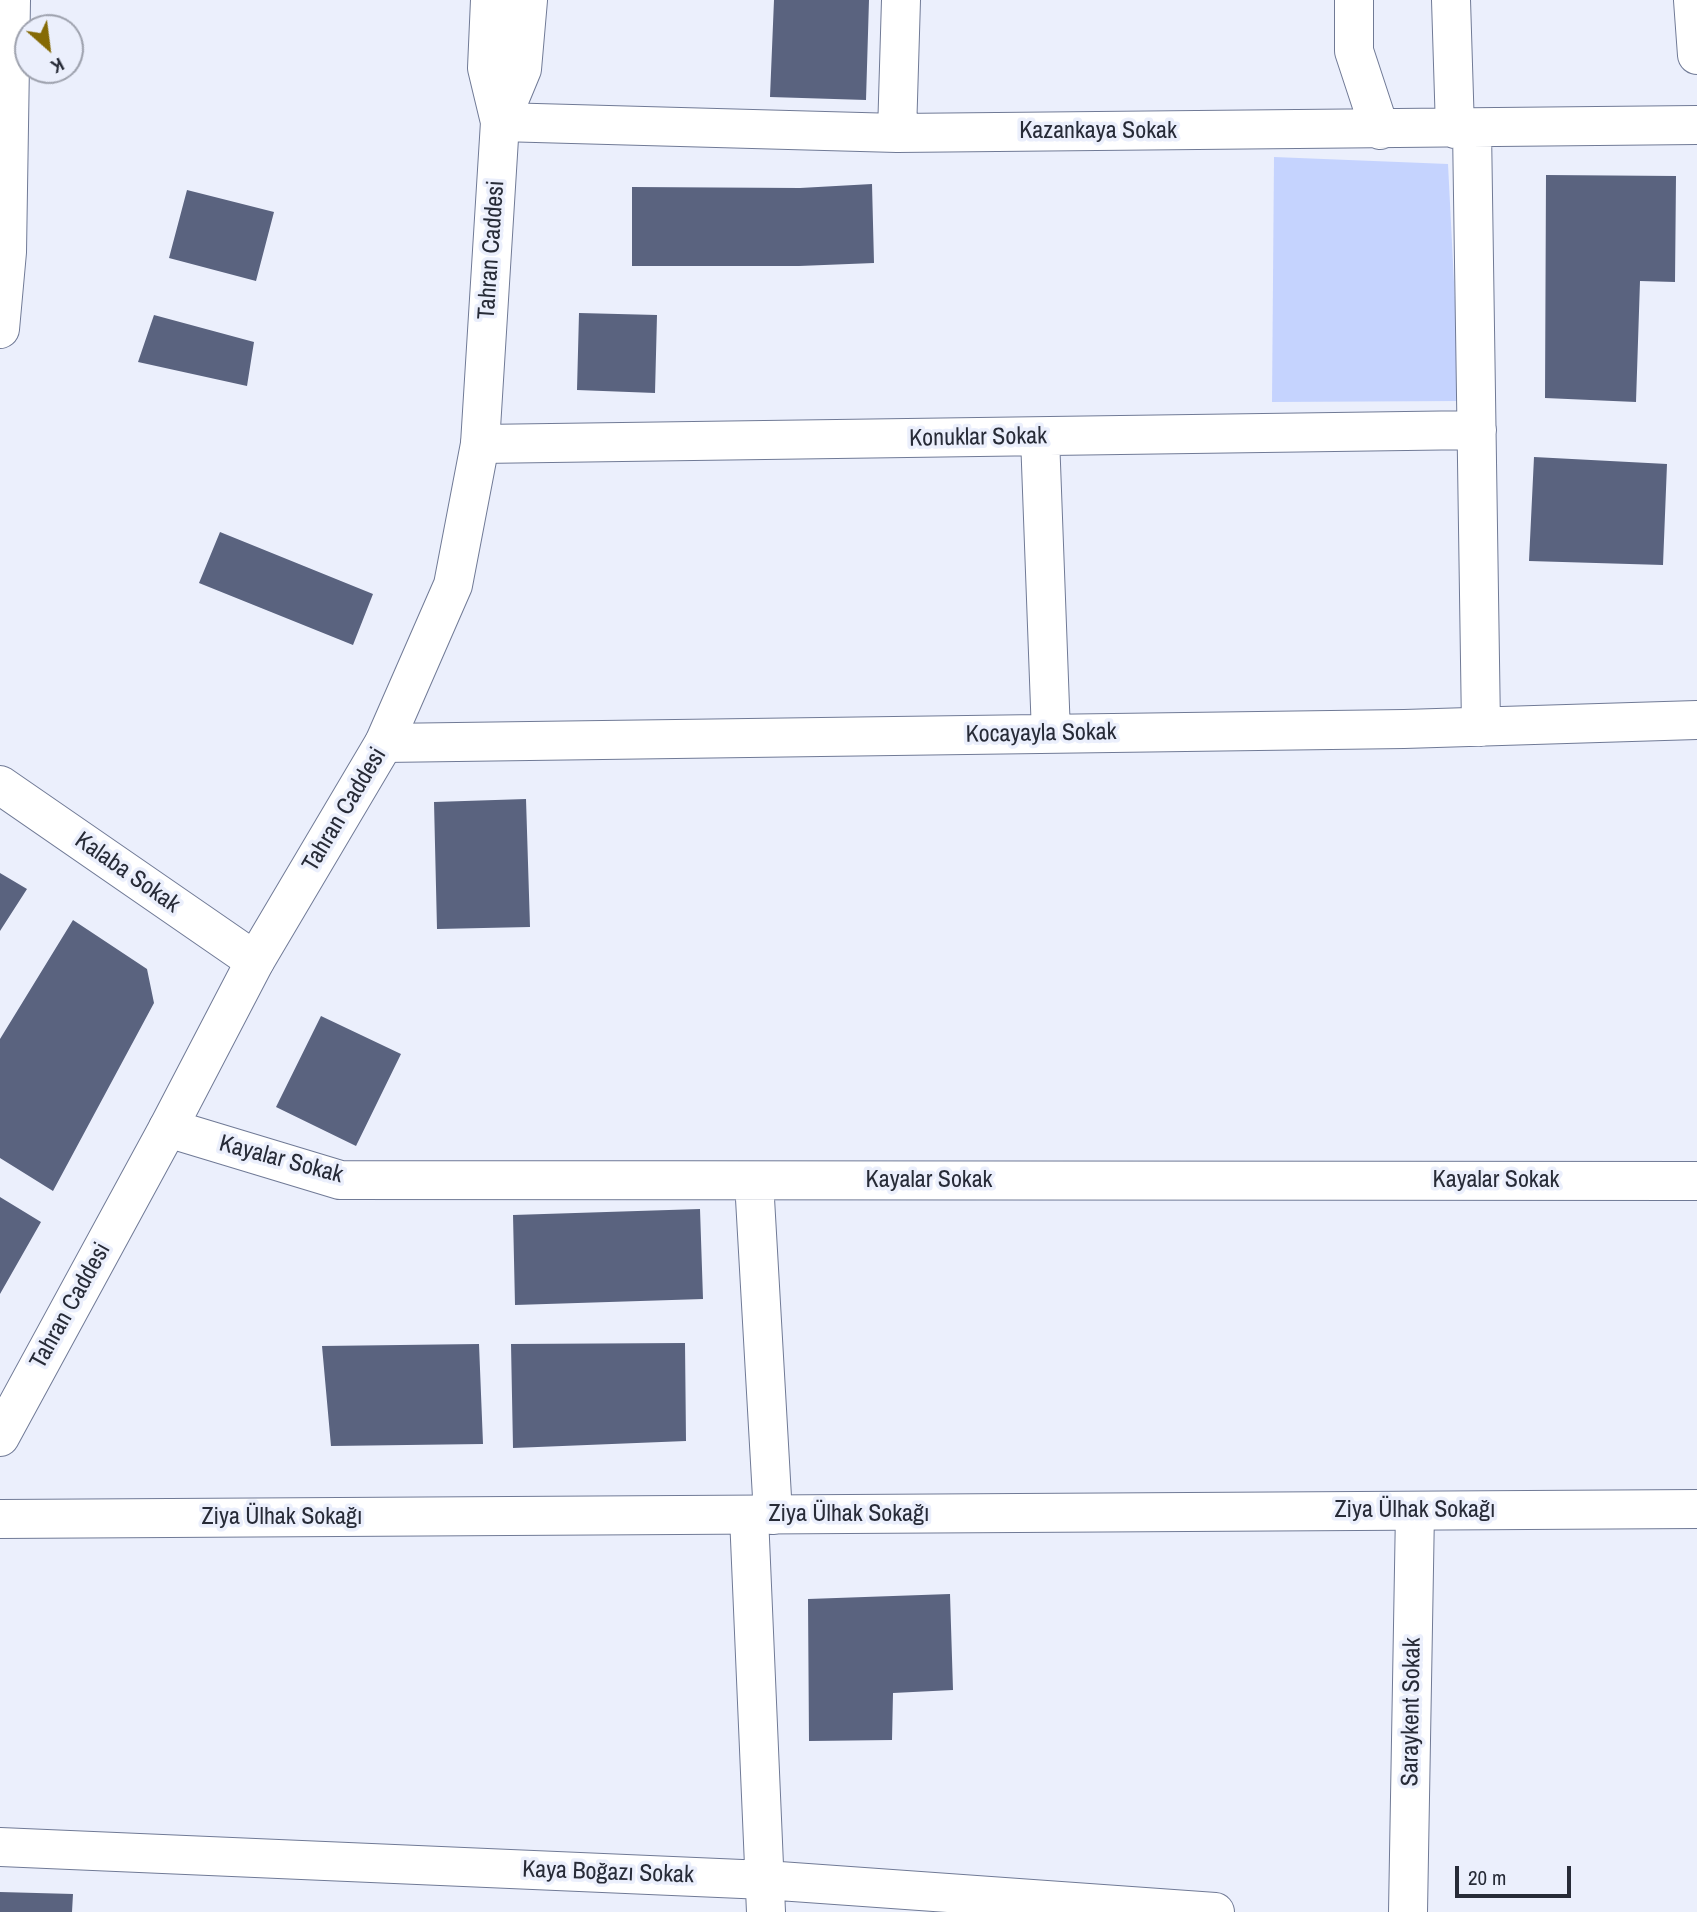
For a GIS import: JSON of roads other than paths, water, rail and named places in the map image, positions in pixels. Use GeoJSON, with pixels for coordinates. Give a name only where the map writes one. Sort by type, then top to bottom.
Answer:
{"type":"FeatureCollection","features":[{"type":"Feature","properties":{"kind":"street"},"geometry":{"type":"LineString","coordinates":[[0,330],[6,251],[11,0]]}},
{"type":"Feature","properties":{"kind":"street","name":"Tahran Caddesi"},"geometry":{"type":"LineString","coordinates":[[0,1437],[169,1128],[255,961],[384,743],[453,585],[480,443],[500,122],[487,68],[490,0]]}},
{"type":"Feature","properties":{"kind":"street","name":"Tahran Caddesi"},"geometry":{"type":"LineString","coordinates":[[500,122],[522,69],[528,0]]}},
{"type":"Feature","properties":{"kind":"street"},"geometry":{"type":"LineString","coordinates":[[897,133],[901,0]]}},
{"type":"Feature","properties":{"kind":"street"},"geometry":{"type":"LineString","coordinates":[[1354,0],[1354,51],[1380,130]]}},
{"type":"Feature","properties":{"kind":"street"},"geometry":{"type":"LineString","coordinates":[[1451,0],[1464,129],[1476,430],[1481,727]]}},
{"type":"Feature","properties":{"kind":"street"},"geometry":{"type":"LineString","coordinates":[[1693,0],[1697,55]]}},
{"type":"Feature","properties":{"kind":"street","name":"Kazankaya Sokak"},"geometry":{"type":"LineString","coordinates":[[500,122],[897,133],[1697,125]]}},
{"type":"Feature","properties":{"kind":"street","name":"Konuklar Sokak"},"geometry":{"type":"LineString","coordinates":[[480,443],[1476,430]]}},
{"type":"Feature","properties":{"kind":"street"},"geometry":{"type":"LineString","coordinates":[[1040,437],[1051,734]]}},
{"type":"Feature","properties":{"kind":"street","name":"Kocayayla Sokak"},"geometry":{"type":"LineString","coordinates":[[384,743],[1481,727],[1697,720]]}},
{"type":"Feature","properties":{"kind":"street","name":"Kalaba Sokak"},"geometry":{"type":"LineString","coordinates":[[0,785],[255,961]]}},
{"type":"Feature","properties":{"kind":"street","name":"Kayalar Sokak"},"geometry":{"type":"LineString","coordinates":[[169,1128],[340,1180],[1697,1181]]}},
{"type":"Feature","properties":{"kind":"street"},"geometry":{"type":"LineString","coordinates":[[754,1181],[765,1896]]}},
{"type":"Feature","properties":{"kind":"street","name":"Ziya Ülhak Sokağı"},"geometry":{"type":"LineString","coordinates":[[0,1519],[1697,1509]]}},
{"type":"Feature","properties":{"kind":"street","name":"Saraykent Sokak"},"geometry":{"type":"LineString","coordinates":[[1408,1912],[1415,1511]]}},
{"type":"Feature","properties":{"kind":"street","name":"Kaya Boğazı Sokak"},"geometry":{"type":"LineString","coordinates":[[0,1847],[765,1896],[1215,1912]]}}]}
